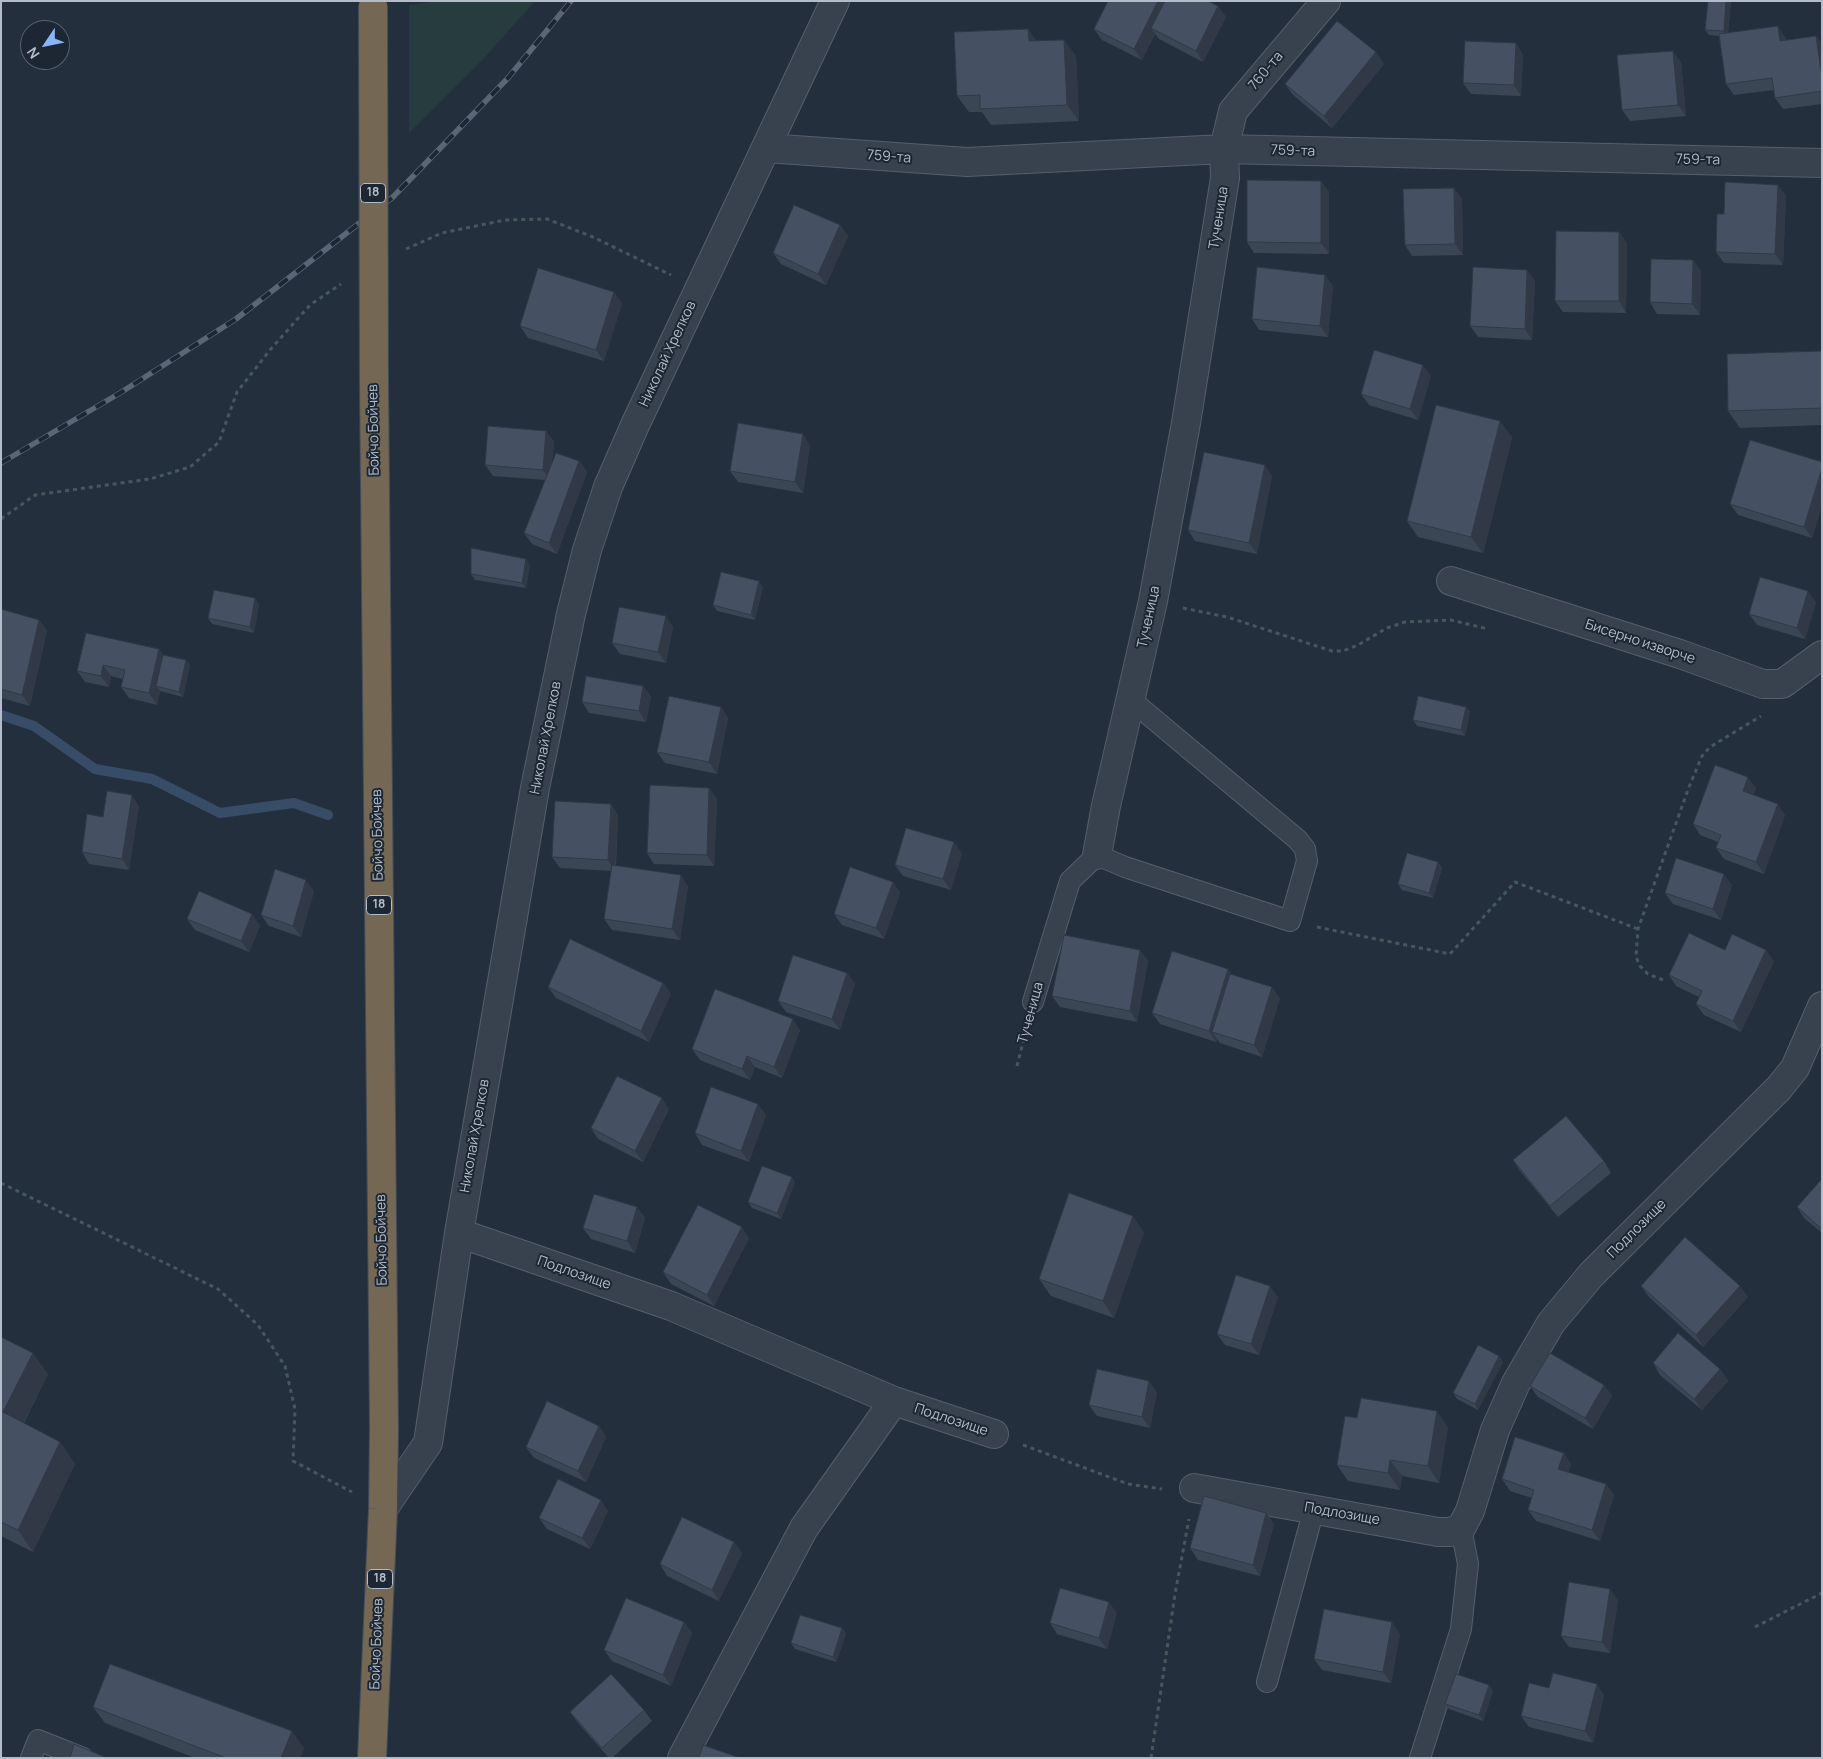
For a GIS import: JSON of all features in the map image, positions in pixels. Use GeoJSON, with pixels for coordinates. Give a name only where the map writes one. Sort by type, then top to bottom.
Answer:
{"type":"FeatureCollection","features":[{"type":"Feature","properties":{"kind":"highway","name":"Бойчо Бойчев"},"geometry":{"type":"LineString","coordinates":[[372,1758],[383,1509],[374,382],[373,3]]}},
{"type":"Feature","properties":{"kind":"street","name":"Николай Хрелков"},"geometry":{"type":"LineString","coordinates":[[383,1509],[428,1444],[459,1233],[535,788],[570,614],[587,550],[608,486],[635,424],[835,1]]}},
{"type":"Feature","properties":{"kind":"street","name":"760-та"},"geometry":{"type":"LineString","coordinates":[[1224,149],[1233,110],[1326,1]]}},
{"type":"Feature","properties":{"kind":"street","name":"759-та"},"geometry":{"type":"LineString","coordinates":[[766,148],[968,162],[1224,149],[1822,163]]}},
{"type":"Feature","properties":{"kind":"street","name":"Тученица"},"geometry":{"type":"LineString","coordinates":[[1098,855],[1106,806],[1153,601],[1186,422],[1225,178],[1224,149]]}},
{"type":"Feature","properties":{"kind":"street","name":"Бисерно изворче"},"geometry":{"type":"LineString","coordinates":[[1451,581],[1680,654],[1748,679],[1773,684]]}},
{"type":"Feature","properties":{"kind":"street"},"geometry":{"type":"LineString","coordinates":[[1773,684],[1782,684],[1822,655]]}},
{"type":"Feature","properties":{"kind":"street","name":"Подлозище"},"geometry":{"type":"LineString","coordinates":[[1194,1488],[1438,1532],[1450,1532],[1461,1528],[1468,1516],[1495,1430],[1516,1383],[1551,1323],[1592,1275],[1779,1088],[1795,1068],[1822,1006]]}},
{"type":"Feature","properties":{"kind":"street","name":"Подлозище"},"geometry":{"type":"LineString","coordinates":[[459,1233],[671,1306],[894,1402],[994,1434]]}},
{"type":"Feature","properties":{"kind":"street"},"geometry":{"type":"LineString","coordinates":[[682,1758],[804,1528],[894,1402]]}},
{"type":"Feature","properties":{"kind":"lane"},"geometry":{"type":"LineString","coordinates":[[1098,855],[1124,867],[1290,921],[1306,860],[1305,849],[1298,840],[1131,700]]}},
{"type":"Feature","properties":{"kind":"lane","name":"Тученица"},"geometry":{"type":"LineString","coordinates":[[1033,1002],[1070,881],[1098,855]]}},
{"type":"Feature","properties":{"kind":"lane"},"geometry":{"type":"LineString","coordinates":[[1267,1682],[1314,1509]]}},
{"type":"Feature","properties":{"kind":"lane"},"geometry":{"type":"LineString","coordinates":[[1420,1758],[1461,1628],[1468,1564],[1461,1528]]}},
{"type":"Feature","properties":{"kind":"lane"},"geometry":{"type":"LineString","coordinates":[[31,1758],[38,1740],[83,1758]]}},
{"type":"Feature","properties":{"kind":"path"},"geometry":{"type":"LineString","coordinates":[[1153,601],[1227,617],[1332,651],[1343,651],[1358,645],[1387,628],[1405,622],[1451,620],[1494,630]]}},
{"type":"Feature","properties":{"kind":"path"},"geometry":{"type":"LineString","coordinates":[[1663,980],[1648,974],[1640,966],[1636,957],[1638,929],[1689,786],[1702,756],[1710,746],[1761,716],[1767,706],[1773,684]]}},
{"type":"Feature","properties":{"kind":"path"},"geometry":{"type":"LineString","coordinates":[[1290,921],[1450,954],[1515,882],[1638,929]]}},
{"type":"Feature","properties":{"kind":"path","name":"Тученица"},"geometry":{"type":"LineString","coordinates":[[1017,1066],[1033,1002]]}},
{"type":"Feature","properties":{"kind":"path"},"geometry":{"type":"LineString","coordinates":[[1,1183],[218,1289],[258,1325],[285,1366],[295,1409],[293,1461],[383,1509]]}},
{"type":"Feature","properties":{"kind":"path","name":"Подлозище"},"geometry":{"type":"LineString","coordinates":[[994,1434],[1128,1484],[1161,1489],[1194,1488]]}},
{"type":"Feature","properties":{"kind":"path"},"geometry":{"type":"LineString","coordinates":[[1151,1758],[1175,1594],[1194,1488]]}},
{"type":"Feature","properties":{"kind":"path"},"geometry":{"type":"LineString","coordinates":[[1755,1627],[1822,1593]]}},
{"type":"Feature","properties":{"kind":"green space"},"geometry":{"type":"Polygon","coordinates":[[[437,1],[535,1],[486,56],[409,133],[409,5],[437,1]]]}},
{"type":"Feature","properties":{"kind":"building"},"geometry":{"type":"Polygon","coordinates":[[[1108,1],[1158,1],[1134,49],[1094,29],[1108,1]]]}},
{"type":"Feature","properties":{"kind":"building"},"geometry":{"type":"Polygon","coordinates":[[[1165,1],[1208,1],[1218,6],[1196,51],[1151,28],[1165,1]]]}},
{"type":"Feature","properties":{"kind":"building"},"geometry":{"type":"Polygon","coordinates":[[[1708,1],[1726,1],[1724,31],[1705,30],[1708,1]]]}},
{"type":"Feature","properties":{"kind":"building"},"geometry":{"type":"Polygon","coordinates":[[[1337,21],[1376,52],[1324,116],[1285,84],[1337,21]]]}},
{"type":"Feature","properties":{"kind":"building"},"geometry":{"type":"Polygon","coordinates":[[[1778,26],[1780,41],[1816,36],[1822,77],[1822,91],[1775,98],[1772,78],[1726,84],[1719,34],[1778,26]]]}},
{"type":"Feature","properties":{"kind":"building"},"geometry":{"type":"Polygon","coordinates":[[[1028,29],[1029,41],[1064,40],[1067,105],[980,109],[980,95],[957,96],[954,32],[1028,29]]]}},
{"type":"Feature","properties":{"kind":"building"},"geometry":{"type":"Polygon","coordinates":[[[1465,41],[1516,43],[1514,85],[1463,83],[1465,41]]]}},
{"type":"Feature","properties":{"kind":"building"},"geometry":{"type":"Polygon","coordinates":[[[1673,51],[1678,105],[1622,110],[1617,55],[1673,51]]]}},
{"type":"Feature","properties":{"kind":"building"},"geometry":{"type":"Polygon","coordinates":[[[1247,180],[1321,181],[1321,243],[1247,242],[1247,180]]]}},
{"type":"Feature","properties":{"kind":"building"},"geometry":{"type":"Polygon","coordinates":[[[1725,182],[1778,185],[1775,254],[1716,252],[1717,214],[1724,214],[1725,182]]]}},
{"type":"Feature","properties":{"kind":"building"},"geometry":{"type":"Polygon","coordinates":[[[1454,188],[1455,244],[1405,245],[1403,189],[1454,188]]]}},
{"type":"Feature","properties":{"kind":"building"},"geometry":{"type":"Polygon","coordinates":[[[794,205],[840,225],[818,274],[773,253],[794,205]]]}},
{"type":"Feature","properties":{"kind":"building"},"geometry":{"type":"Polygon","coordinates":[[[1556,231],[1619,232],[1619,301],[1555,301],[1556,231]]]}},
{"type":"Feature","properties":{"kind":"building"},"geometry":{"type":"Polygon","coordinates":[[[1651,259],[1693,260],[1692,304],[1650,302],[1651,259]]]}},
{"type":"Feature","properties":{"kind":"building"},"geometry":{"type":"Polygon","coordinates":[[[1257,267],[1325,275],[1320,326],[1252,319],[1257,267]]]}},
{"type":"Feature","properties":{"kind":"building"},"geometry":{"type":"Polygon","coordinates":[[[1473,267],[1527,270],[1525,329],[1470,326],[1473,267]]]}},
{"type":"Feature","properties":{"kind":"building"},"geometry":{"type":"Polygon","coordinates":[[[538,268],[614,292],[596,350],[520,326],[538,268]]]}},
{"type":"Feature","properties":{"kind":"building"},"geometry":{"type":"Polygon","coordinates":[[[1374,350],[1423,365],[1410,409],[1361,394],[1374,350]]]}},
{"type":"Feature","properties":{"kind":"building"},"geometry":{"type":"Polygon","coordinates":[[[1822,351],[1822,408],[1728,411],[1727,354],[1822,351]]]}},
{"type":"Feature","properties":{"kind":"building"},"geometry":{"type":"Polygon","coordinates":[[[1436,405],[1500,421],[1471,537],[1407,521],[1436,405]]]}},
{"type":"Feature","properties":{"kind":"building"},"geometry":{"type":"Polygon","coordinates":[[[738,423],[803,434],[795,482],[730,471],[738,423]]]}},
{"type":"Feature","properties":{"kind":"building"},"geometry":{"type":"Polygon","coordinates":[[[488,426],[546,431],[543,470],[485,465],[488,426]]]}},
{"type":"Feature","properties":{"kind":"building"},"geometry":{"type":"Polygon","coordinates":[[[1750,440],[1822,462],[1822,468],[1804,527],[1730,504],[1750,440]]]}},
{"type":"Feature","properties":{"kind":"building"},"geometry":{"type":"Polygon","coordinates":[[[1204,452],[1265,465],[1249,543],[1188,530],[1204,452]]]}},
{"type":"Feature","properties":{"kind":"building"},"geometry":{"type":"Polygon","coordinates":[[[556,453],[579,461],[549,543],[524,533],[556,453]]]}},
{"type":"Feature","properties":{"kind":"building"},"geometry":{"type":"Polygon","coordinates":[[[471,548],[526,559],[522,583],[471,574],[471,548]]]}},
{"type":"Feature","properties":{"kind":"building"},"geometry":{"type":"Polygon","coordinates":[[[721,572],[759,581],[751,615],[713,605],[721,572]]]}},
{"type":"Feature","properties":{"kind":"building"},"geometry":{"type":"Polygon","coordinates":[[[1760,577],[1808,591],[1797,628],[1749,614],[1760,577]]]}},
{"type":"Feature","properties":{"kind":"building"},"geometry":{"type":"Polygon","coordinates":[[[214,590],[255,598],[250,627],[208,618],[214,590]]]}},
{"type":"Feature","properties":{"kind":"building"},"geometry":{"type":"Polygon","coordinates":[[[619,607],[666,616],[658,652],[612,643],[619,607]]]}},
{"type":"Feature","properties":{"kind":"building"},"geometry":{"type":"Polygon","coordinates":[[[1,609],[39,620],[22,695],[1,689],[1,609]]]}},
{"type":"Feature","properties":{"kind":"building"},"geometry":{"type":"Polygon","coordinates":[[[86,633],[159,649],[149,693],[121,687],[125,670],[103,665],[101,676],[77,671],[86,633]]]}},
{"type":"Feature","properties":{"kind":"building"},"geometry":{"type":"Polygon","coordinates":[[[163,655],[186,660],[179,692],[156,686],[163,655]]]}},
{"type":"Feature","properties":{"kind":"building"},"geometry":{"type":"Polygon","coordinates":[[[586,676],[643,686],[639,711],[582,702],[586,676]]]}},
{"type":"Feature","properties":{"kind":"building"},"geometry":{"type":"Polygon","coordinates":[[[669,696],[721,707],[709,762],[657,752],[669,696]]]}},
{"type":"Feature","properties":{"kind":"building"},"geometry":{"type":"Polygon","coordinates":[[[1418,696],[1466,707],[1461,730],[1413,720],[1418,696]]]}},
{"type":"Feature","properties":{"kind":"building"},"geometry":{"type":"Polygon","coordinates":[[[1715,765],[1748,777],[1743,791],[1778,804],[1756,862],[1716,848],[1721,835],[1693,824],[1715,765]]]}},
{"type":"Feature","properties":{"kind":"building"},"geometry":{"type":"Polygon","coordinates":[[[650,785],[709,788],[707,855],[647,853],[650,785]]]}},
{"type":"Feature","properties":{"kind":"building"},"geometry":{"type":"Polygon","coordinates":[[[107,791],[132,795],[122,859],[82,852],[87,814],[103,817],[107,791]]]}},
{"type":"Feature","properties":{"kind":"building"},"geometry":{"type":"Polygon","coordinates":[[[555,801],[611,804],[608,860],[552,857],[555,801]]]}},
{"type":"Feature","properties":{"kind":"building"},"geometry":{"type":"Polygon","coordinates":[[[906,828],[954,842],[943,879],[895,865],[906,828]]]}},
{"type":"Feature","properties":{"kind":"building"},"geometry":{"type":"Polygon","coordinates":[[[1407,853],[1438,862],[1429,893],[1398,884],[1407,853]]]}},
{"type":"Feature","properties":{"kind":"building"},"geometry":{"type":"Polygon","coordinates":[[[1676,858],[1724,874],[1713,909],[1665,893],[1676,858]]]}},
{"type":"Feature","properties":{"kind":"building"},"geometry":{"type":"Polygon","coordinates":[[[612,865],[681,875],[672,929],[604,919],[612,865]]]}},
{"type":"Feature","properties":{"kind":"building"},"geometry":{"type":"Polygon","coordinates":[[[850,867],[893,882],[876,928],[834,914],[850,867]]]}},
{"type":"Feature","properties":{"kind":"building"},"geometry":{"type":"Polygon","coordinates":[[[275,869],[306,880],[293,926],[261,915],[275,869]]]}},
{"type":"Feature","properties":{"kind":"building"},"geometry":{"type":"Polygon","coordinates":[[[199,891],[252,914],[241,941],[187,919],[199,891]]]}},
{"type":"Feature","properties":{"kind":"building"},"geometry":{"type":"Polygon","coordinates":[[[1689,933],[1725,950],[1732,934],[1766,950],[1733,1021],[1696,1004],[1702,991],[1669,975],[1689,933]]]}},
{"type":"Feature","properties":{"kind":"building"},"geometry":{"type":"Polygon","coordinates":[[[1064,935],[1140,950],[1130,1011],[1052,996],[1064,935]]]}},
{"type":"Feature","properties":{"kind":"building"},"geometry":{"type":"Polygon","coordinates":[[[570,939],[663,983],[641,1031],[548,987],[570,939]]]}},
{"type":"Feature","properties":{"kind":"building"},"geometry":{"type":"Polygon","coordinates":[[[1172,951],[1228,969],[1209,1031],[1152,1013],[1172,951]]]}},
{"type":"Feature","properties":{"kind":"building"},"geometry":{"type":"Polygon","coordinates":[[[793,955],[847,973],[832,1019],[778,1001],[793,955]]]}},
{"type":"Feature","properties":{"kind":"building"},"geometry":{"type":"Polygon","coordinates":[[[1230,974],[1272,987],[1254,1045],[1212,1032],[1230,974]]]}},
{"type":"Feature","properties":{"kind":"building"},"geometry":{"type":"Polygon","coordinates":[[[715,989],[793,1019],[774,1067],[747,1056],[742,1069],[692,1049],[715,989]]]}},
{"type":"Feature","properties":{"kind":"building"},"geometry":{"type":"Polygon","coordinates":[[[617,1076],[662,1098],[635,1151],[591,1128],[617,1076]]]}},
{"type":"Feature","properties":{"kind":"building"},"geometry":{"type":"Polygon","coordinates":[[[711,1087],[758,1104],[741,1151],[695,1133],[711,1087]]]}},
{"type":"Feature","properties":{"kind":"building"},"geometry":{"type":"Polygon","coordinates":[[[1566,1116],[1604,1161],[1550,1206],[1513,1160],[1566,1116]]]}},
{"type":"Feature","properties":{"kind":"building"},"geometry":{"type":"Polygon","coordinates":[[[762,1166],[792,1177],[777,1213],[748,1202],[762,1166]]]}},
{"type":"Feature","properties":{"kind":"building"},"geometry":{"type":"Polygon","coordinates":[[[1822,1179],[1822,1229],[1797,1207],[1822,1179]]]}},
{"type":"Feature","properties":{"kind":"building"},"geometry":{"type":"Polygon","coordinates":[[[1069,1193],[1133,1216],[1103,1301],[1039,1279],[1069,1193]]]}},
{"type":"Feature","properties":{"kind":"building"},"geometry":{"type":"Polygon","coordinates":[[[594,1194],[637,1207],[627,1241],[583,1228],[594,1194]]]}},
{"type":"Feature","properties":{"kind":"building"},"geometry":{"type":"Polygon","coordinates":[[[698,1205],[742,1227],[707,1295],[663,1272],[698,1205]]]}},
{"type":"Feature","properties":{"kind":"building"},"geometry":{"type":"Polygon","coordinates":[[[1685,1237],[1740,1286],[1696,1335],[1641,1286],[1685,1237]]]}},
{"type":"Feature","properties":{"kind":"building"},"geometry":{"type":"Polygon","coordinates":[[[1236,1275],[1270,1286],[1251,1344],[1217,1334],[1236,1275]]]}},
{"type":"Feature","properties":{"kind":"building"},"geometry":{"type":"Polygon","coordinates":[[[1678,1333],[1720,1369],[1694,1399],[1653,1363],[1678,1333]]]}},
{"type":"Feature","properties":{"kind":"building"},"geometry":{"type":"Polygon","coordinates":[[[1,1337],[33,1353],[3,1412],[60,1442],[18,1530],[1,1522],[1,1337]]]}},
{"type":"Feature","properties":{"kind":"building"},"geometry":{"type":"Polygon","coordinates":[[[1478,1345],[1499,1356],[1475,1404],[1453,1393],[1478,1345]]]}},
{"type":"Feature","properties":{"kind":"building"},"geometry":{"type":"Polygon","coordinates":[[[1550,1353],[1604,1385],[1585,1418],[1530,1386],[1550,1353]]]}},
{"type":"Feature","properties":{"kind":"building"},"geometry":{"type":"Polygon","coordinates":[[[1097,1369],[1149,1381],[1142,1417],[1089,1405],[1097,1369]]]}},
{"type":"Feature","properties":{"kind":"building"},"geometry":{"type":"Polygon","coordinates":[[[1361,1398],[1437,1411],[1428,1466],[1390,1460],[1388,1473],[1337,1465],[1345,1416],[1357,1418],[1361,1398]]]}},
{"type":"Feature","properties":{"kind":"building"},"geometry":{"type":"Polygon","coordinates":[[[547,1401],[599,1426],[578,1471],[526,1447],[547,1401]]]}},
{"type":"Feature","properties":{"kind":"building"},"geometry":{"type":"Polygon","coordinates":[[[1515,1437],[1564,1453],[1558,1469],[1606,1484],[1592,1530],[1528,1510],[1534,1490],[1502,1479],[1515,1437]]]}},
{"type":"Feature","properties":{"kind":"building"},"geometry":{"type":"Polygon","coordinates":[[[558,1479],[601,1500],[582,1538],[539,1518],[558,1479]]]}},
{"type":"Feature","properties":{"kind":"building"},"geometry":{"type":"Polygon","coordinates":[[[1204,1496],[1266,1513],[1253,1565],[1190,1548],[1204,1496]]]}},
{"type":"Feature","properties":{"kind":"building"},"geometry":{"type":"Polygon","coordinates":[[[682,1517],[734,1542],[712,1590],[660,1564],[682,1517]]]}},
{"type":"Feature","properties":{"kind":"building"},"geometry":{"type":"Polygon","coordinates":[[[1569,1582],[1610,1589],[1602,1642],[1561,1636],[1569,1582]]]}},
{"type":"Feature","properties":{"kind":"building"},"geometry":{"type":"Polygon","coordinates":[[[1060,1588],[1109,1602],[1099,1638],[1050,1623],[1060,1588]]]}},
{"type":"Feature","properties":{"kind":"building"},"geometry":{"type":"Polygon","coordinates":[[[626,1598],[684,1622],[663,1675],[604,1650],[626,1598]]]}},
{"type":"Feature","properties":{"kind":"building"},"geometry":{"type":"Polygon","coordinates":[[[1324,1609],[1392,1622],[1383,1672],[1314,1659],[1324,1609]]]}},
{"type":"Feature","properties":{"kind":"building"},"geometry":{"type":"Polygon","coordinates":[[[800,1615],[842,1628],[833,1657],[791,1643],[800,1615]]]}},
{"type":"Feature","properties":{"kind":"building"},"geometry":{"type":"Polygon","coordinates":[[[110,1664],[292,1731],[281,1758],[226,1758],[93,1707],[110,1664]]]}},
{"type":"Feature","properties":{"kind":"building"},"geometry":{"type":"Polygon","coordinates":[[[1553,1673],[1597,1684],[1585,1731],[1521,1716],[1529,1683],[1549,1688],[1553,1673]]]}},
{"type":"Feature","properties":{"kind":"building"},"geometry":{"type":"Polygon","coordinates":[[[611,1674],[644,1710],[602,1748],[570,1712],[611,1674]]]}},
{"type":"Feature","properties":{"kind":"building"},"geometry":{"type":"Polygon","coordinates":[[[1456,1674],[1489,1685],[1479,1715],[1445,1704],[1456,1674]]]}},
{"type":"Feature","properties":{"kind":"building"},"geometry":{"type":"Polygon","coordinates":[[[74,1744],[107,1758],[70,1758],[74,1744]]]}},
{"type":"Feature","properties":{"kind":"building"},"geometry":{"type":"Polygon","coordinates":[[[703,1745],[740,1758],[699,1758],[703,1745]]]}},
{"type":"Feature","properties":{"kind":"waterway"},"geometry":{"type":"LineString","coordinates":[[1,715],[34,726],[95,769],[152,779],[220,813],[294,803],[328,815]]}},
{"type":"Feature","properties":{"kind":"railway"},"geometry":{"type":"LineString","coordinates":[[1,463],[120,393],[236,319],[393,197],[508,78],[571,1]]}}]}
